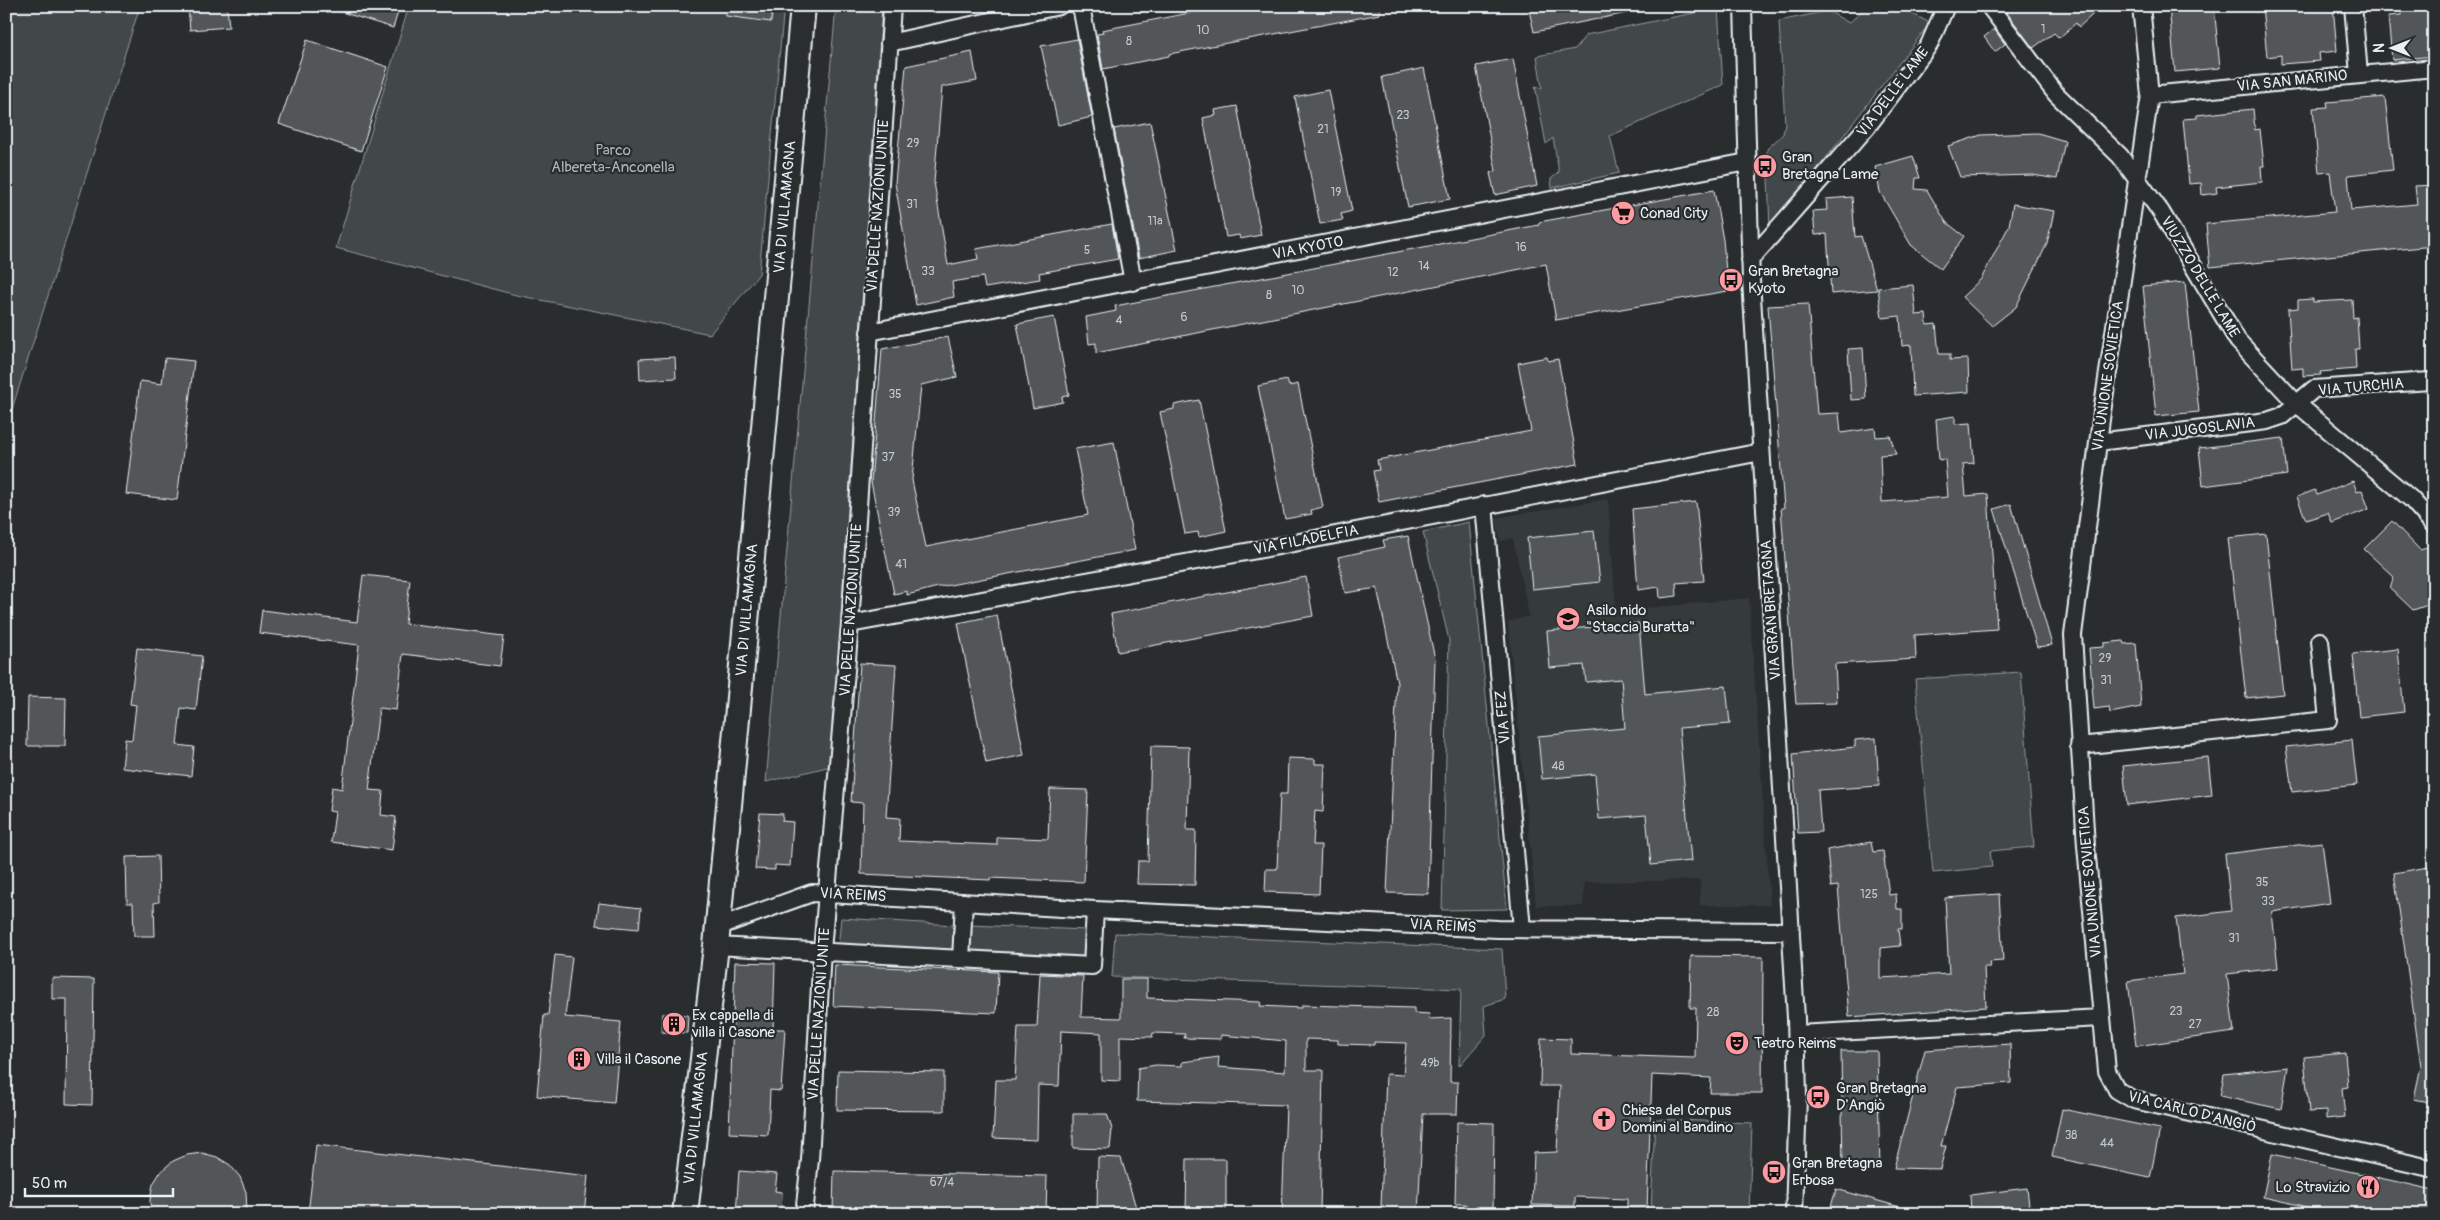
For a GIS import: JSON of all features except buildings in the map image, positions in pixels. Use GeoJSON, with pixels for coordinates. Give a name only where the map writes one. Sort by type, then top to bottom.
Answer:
{"type":"FeatureCollection","features":[{"type":"Feature","properties":{"kind":"main road","name":"VIA DI VILLAMAGNA"},"geometry":{"type":"LineString","coordinates":[[685,1214],[716,937],[803,6]]}},
{"type":"Feature","properties":{"kind":"street","name":"VIA DELLE NAZIONI UNITE"},"geometry":{"type":"LineString","coordinates":[[804,1214],[810,1160],[822,951],[850,624],[892,6]]}},
{"type":"Feature","properties":{"kind":"street"},"geometry":{"type":"LineString","coordinates":[[889,43],[1059,6]]}},
{"type":"Feature","properties":{"kind":"street"},"geometry":{"type":"LineString","coordinates":[[1081,6],[1133,282]]}},
{"type":"Feature","properties":{"kind":"street","name":"VIA GRAN BRETAGNA"},"geometry":{"type":"LineString","coordinates":[[1743,6],[1750,260],[1797,1034],[1798,1097],[1794,1214]]}},
{"type":"Feature","properties":{"kind":"street","name":"VIA DELLE LAME"},"geometry":{"type":"LineString","coordinates":[[1750,260],[1856,140],[1929,45],[1946,6]]}},
{"type":"Feature","properties":{"kind":"street","name":"VIUZZO DELLE LAME"},"geometry":{"type":"LineString","coordinates":[[1989,6],[2056,94],[2120,156],[2161,212],[2238,342],[2296,403],[2411,499],[2434,525]]}},
{"type":"Feature","properties":{"kind":"street","name":"VIA UNIONE SOVIETICA"},"geometry":{"type":"LineString","coordinates":[[2101,1018],[2079,746],[2073,653],[2074,616],[2136,180],[2150,95],[2141,6]]}},
{"type":"Feature","properties":{"kind":"street"},"geometry":{"type":"LineString","coordinates":[[2353,6],[2359,74]]}},
{"type":"Feature","properties":{"kind":"street","name":"VIA SAN MARINO"},"geometry":{"type":"LineString","coordinates":[[2150,95],[2434,68]]}},
{"type":"Feature","properties":{"kind":"street","name":"VIA KYOTO"},"geometry":{"type":"LineString","coordinates":[[869,332],[1746,162]]}},
{"type":"Feature","properties":{"kind":"street","name":"VIA TURCHIA"},"geometry":{"type":"LineString","coordinates":[[2296,403],[2314,389],[2430,381]]}},
{"type":"Feature","properties":{"kind":"street","name":"VIA JUGOSLAVIA"},"geometry":{"type":"LineString","coordinates":[[2098,442],[2267,421],[2282,416],[2296,403]]}},
{"type":"Feature","properties":{"kind":"street","name":"VIA FILADELFIA"},"geometry":{"type":"LineString","coordinates":[[850,624],[1284,544],[1761,452]]}},
{"type":"Feature","properties":{"kind":"street","name":"VIA FEZ"},"geometry":{"type":"LineString","coordinates":[[1484,505],[1522,929]]}},
{"type":"Feature","properties":{"kind":"street"},"geometry":{"type":"LineString","coordinates":[[2079,746],[2328,720],[2320,641]]}},
{"type":"Feature","properties":{"kind":"street","name":"VIA REIMS"},"geometry":{"type":"LineString","coordinates":[[716,937],[812,893],[1095,910],[1522,929],[1791,931]]}},
{"type":"Feature","properties":{"kind":"street"},"geometry":{"type":"LineString","coordinates":[[961,959],[964,902]]}},
{"type":"Feature","properties":{"kind":"street"},"geometry":{"type":"LineString","coordinates":[[716,937],[822,951],[1092,966],[1095,910]]}},
{"type":"Feature","properties":{"kind":"street"},"geometry":{"type":"LineString","coordinates":[[1797,1034],[2101,1018]]}},
{"type":"Feature","properties":{"kind":"street","name":"VIA CARLO D'ANGIÒ"},"geometry":{"type":"LineString","coordinates":[[2101,1018],[2107,1071],[2114,1086],[2125,1097],[2434,1169]]}},
{"type":"Feature","properties":{"kind":"shaded area"},"geometry":{"type":"Polygon","coordinates":[[[1608,499],[1616,611],[1749,598],[1770,905],[1700,905],[1700,880],[1584,882],[1583,906],[1536,906],[1508,622],[1529,616],[1513,538],[1500,541],[1496,518],[1608,499]]]}},
{"type":"Feature","properties":{"kind":"green space"},"geometry":{"type":"Polygon","coordinates":[[[9,6],[140,6],[6,428],[6,12],[9,6]]]}},
{"type":"Feature","properties":{"kind":"green space","name":"Parco Albereta-Anconella"},"geometry":{"type":"Polygon","coordinates":[[[409,6],[784,6],[759,274],[710,334],[516,295],[336,248],[409,6]]]}},
{"type":"Feature","properties":{"kind":"green space"},"geometry":{"type":"Polygon","coordinates":[[[836,6],[882,6],[831,766],[766,782],[836,6]]]}},
{"type":"Feature","properties":{"kind":"green space"},"geometry":{"type":"Polygon","coordinates":[[[1867,6],[1897,6],[1930,23],[1770,231],[1767,149],[1783,134],[1785,124],[1779,21],[1828,11],[1849,23],[1867,6]]]}},
{"type":"Feature","properties":{"kind":"green space"},"geometry":{"type":"Polygon","coordinates":[[[1718,8],[1723,85],[1610,136],[1619,173],[1552,188],[1551,179],[1559,172],[1553,138],[1546,144],[1535,86],[1542,88],[1537,56],[1575,49],[1586,35],[1718,8]]]}},
{"type":"Feature","properties":{"kind":"green space"},"geometry":{"type":"Polygon","coordinates":[[[1469,522],[1507,909],[1442,910],[1449,640],[1423,532],[1469,522]]]}},
{"type":"Feature","properties":{"kind":"green space"},"geometry":{"type":"Polygon","coordinates":[[[2021,672],[2034,847],[1990,851],[1992,867],[1933,873],[1915,679],[2021,672]]]}},
{"type":"Feature","properties":{"kind":"green space"},"geometry":{"type":"Polygon","coordinates":[[[841,918],[955,925],[953,953],[838,948],[841,918]]]}},
{"type":"Feature","properties":{"kind":"green space"},"geometry":{"type":"Polygon","coordinates":[[[970,925],[1086,930],[1084,957],[969,952],[970,925]]]}},
{"type":"Feature","properties":{"kind":"green space"},"geometry":{"type":"Polygon","coordinates":[[[1115,933],[1502,949],[1505,999],[1484,1006],[1486,1035],[1459,1066],[1461,989],[1112,977],[1115,933]]]}},
{"type":"Feature","properties":{"kind":"green space"},"geometry":{"type":"Polygon","coordinates":[[[1655,1119],[1752,1123],[1749,1214],[1651,1211],[1655,1119]]]}},
{"type":"Feature","properties":{"kind":"place","name":"Gran Bretagna Lame"},"geometry":{"type":"Point","coordinates":[1765,166]}},
{"type":"Feature","properties":{"kind":"place","name":"Conad City"},"geometry":{"type":"Point","coordinates":[1623,213]}},
{"type":"Feature","properties":{"kind":"place","name":"Gran Bretagna Kyoto"},"geometry":{"type":"Point","coordinates":[1731,280]}},
{"type":"Feature","properties":{"kind":"place","name":"Asilo nido \"Staccia Buratta\""},"geometry":{"type":"Point","coordinates":[1568,619]}},
{"type":"Feature","properties":{"kind":"place","name":"Ex cappella di villa il Casone"},"geometry":{"type":"Point","coordinates":[674,1024]}},
{"type":"Feature","properties":{"kind":"place","name":"Teatro Reims"},"geometry":{"type":"Point","coordinates":[1737,1043]}},
{"type":"Feature","properties":{"kind":"place","name":"Villa il Casone"},"geometry":{"type":"Point","coordinates":[579,1059]}},
{"type":"Feature","properties":{"kind":"place","name":"Gran Bretagna D'Angiò"},"geometry":{"type":"Point","coordinates":[1818,1097]}},
{"type":"Feature","properties":{"kind":"place","name":"Chiesa del Corpus Domini al Bandino"},"geometry":{"type":"Point","coordinates":[1604,1119]}},
{"type":"Feature","properties":{"kind":"place","name":"Gran Bretagna Erbosa"},"geometry":{"type":"Point","coordinates":[1774,1172]}},
{"type":"Feature","properties":{"kind":"place","name":"Lo Stravizio"},"geometry":{"type":"Point","coordinates":[2368,1187]}}]}
